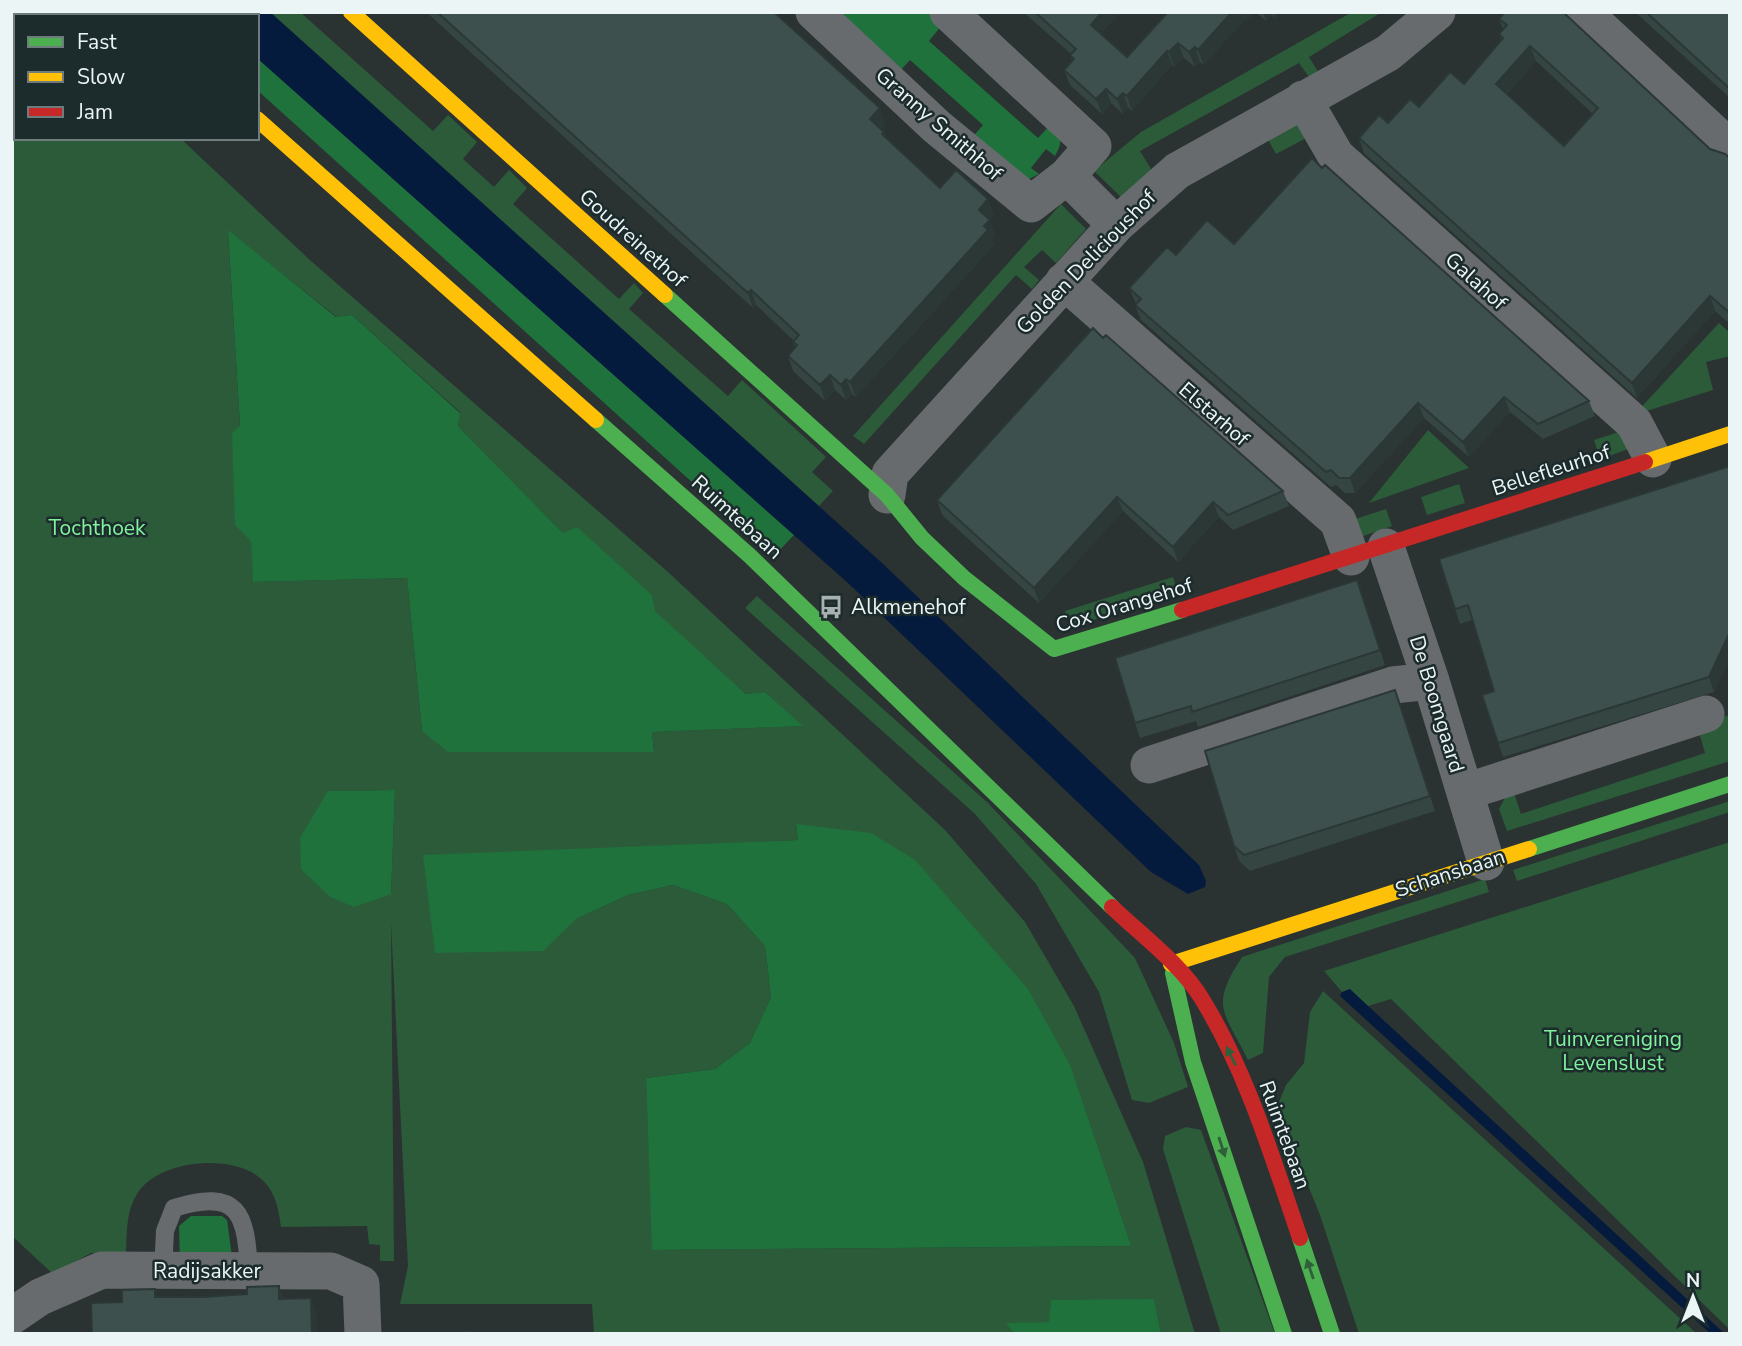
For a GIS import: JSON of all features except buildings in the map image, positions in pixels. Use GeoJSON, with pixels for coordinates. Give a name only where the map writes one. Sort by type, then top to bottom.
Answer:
{"type":"FeatureCollection","features":[{"type":"Feature","properties":{"kind":"street","name":"Goudreinethof"},"geometry":{"type":"LineString","coordinates":[[351,12],[887,495]]}},
{"type":"Feature","properties":{"kind":"street","name":"Granny Smithhof"},"geometry":{"type":"LineString","coordinates":[[814,12],[937,127],[1031,204],[1067,176],[1093,146],[948,12]]}},
{"type":"Feature","properties":{"kind":"street","name":"Golden Delicioushof"},"geometry":{"type":"LineString","coordinates":[[887,495],[890,474],[1116,225],[1177,171],[1388,53],[1437,12]]}},
{"type":"Feature","properties":{"kind":"street"},"geometry":{"type":"LineString","coordinates":[[1583,12],[1730,148]]}},
{"type":"Feature","properties":{"kind":"street","name":"Galahof"},"geometry":{"type":"LineString","coordinates":[[1303,99],[1336,156],[1634,423],[1653,459]]}},
{"type":"Feature","properties":{"kind":"street","name":"Ruimtebaan"},"geometry":{"type":"LineString","coordinates":[[259,120],[750,556],[1171,964],[1201,997],[1240,1073],[1263,1129],[1332,1334]]}},
{"type":"Feature","properties":{"kind":"street"},"geometry":{"type":"LineString","coordinates":[[1067,176],[1116,225]]}},
{"type":"Feature","properties":{"kind":"street","name":"Elstarhof"},"geometry":{"type":"LineString","coordinates":[[1064,281],[1338,521],[1351,557]]}},
{"type":"Feature","properties":{"kind":"street","name":"Bellefleurhof"},"geometry":{"type":"LineString","coordinates":[[1386,547],[1730,434]]}},
{"type":"Feature","properties":{"kind":"street","name":"Cox Orangehof"},"geometry":{"type":"LineString","coordinates":[[887,495],[907,524],[1016,621],[1054,649],[1386,547]]}},
{"type":"Feature","properties":{"kind":"street","name":"De Boomgaard"},"geometry":{"type":"LineString","coordinates":[[1386,547],[1431,681],[1486,862]]}},
{"type":"Feature","properties":{"kind":"street"},"geometry":{"type":"LineString","coordinates":[[1149,765],[1393,685],[1431,681]]}},
{"type":"Feature","properties":{"kind":"street"},"geometry":{"type":"LineString","coordinates":[[1465,792],[1706,714]]}},
{"type":"Feature","properties":{"kind":"street","name":"Schansbaan"},"geometry":{"type":"LineString","coordinates":[[1171,964],[1730,784]]}},
{"type":"Feature","properties":{"kind":"street"},"geometry":{"type":"LineString","coordinates":[[1171,964],[1193,1062],[1284,1334]]}},
{"type":"Feature","properties":{"kind":"street","name":"Radijsakker"},"geometry":{"type":"LineString","coordinates":[[12,1316],[40,1297],[94,1273],[331,1271],[361,1284],[363,1334]]}},
{"type":"Feature","properties":{"kind":"lane"},"geometry":{"type":"LineString","coordinates":[[163,1271],[164,1231],[174,1208],[197,1201],[217,1201],[237,1211],[247,1231],[249,1271]]}},
{"type":"Feature","properties":{"kind":"green space"},"geometry":{"type":"Polygon","coordinates":[[[270,12],[300,12],[433,131],[448,115],[477,142],[463,159],[494,187],[509,170],[527,188],[513,204],[619,299],[634,283],[643,293],[629,309],[728,396],[742,380],[826,457],[812,472],[833,491],[819,506],[270,12]]]}},
{"type":"Feature","properties":{"kind":"green space"},"geometry":{"type":"Polygon","coordinates":[[[830,12],[928,12],[942,25],[929,41],[1038,138],[1052,123],[1060,139],[1055,156],[1046,149],[1031,168],[1039,174],[1029,179],[970,140],[983,125],[910,60],[897,74],[830,12]]]}},
{"type":"Feature","properties":{"kind":"green space"},"geometry":{"type":"Polygon","coordinates":[[[1352,12],[1382,12],[1309,57],[1320,75],[1311,80],[1299,63],[1140,151],[1153,172],[1121,197],[1094,171],[1141,132],[1352,12]]]}},
{"type":"Feature","properties":{"kind":"green space"},"geometry":{"type":"Polygon","coordinates":[[[259,60],[794,535],[774,556],[259,92],[259,60]]]}},
{"type":"Feature","properties":{"kind":"green space"},"geometry":{"type":"Polygon","coordinates":[[[1300,118],[1310,136],[1276,154],[1266,136],[1300,118]]]}},
{"type":"Feature","properties":{"kind":"green space","name":"Tochthoek"},"geometry":{"type":"Polygon","coordinates":[[[14,132],[14,140],[182,140],[311,261],[668,572],[945,830],[1025,922],[1074,1006],[1143,1162],[1195,1334],[1161,1334],[1154,1300],[1051,1301],[1050,1322],[1007,1324],[1014,1334],[594,1334],[592,1304],[400,1304],[408,1266],[391,923],[394,1261],[380,1261],[380,1245],[369,1244],[367,1226],[281,1227],[268,1186],[256,1175],[228,1164],[193,1164],[160,1174],[147,1183],[137,1194],[131,1208],[126,1252],[91,1253],[53,1274],[12,1236],[12,135],[14,132]],[[228,231],[240,427],[232,433],[251,540],[254,582],[407,578],[422,731],[654,751],[652,732],[802,726],[765,692],[746,694],[654,611],[652,595],[563,533],[458,426],[460,412],[352,315],[337,317],[228,231]],[[395,790],[329,791],[391,894],[395,790]],[[796,825],[798,840],[423,856],[576,919],[628,895],[673,885],[727,904],[765,946],[771,997],[750,1043],[715,1069],[646,1078],[653,1250],[1131,1246],[796,825]]]}},
{"type":"Feature","properties":{"kind":"green space"},"geometry":{"type":"Polygon","coordinates":[[[1061,204],[1086,229],[1056,263],[1042,250],[1024,267],[1039,280],[1032,289],[1016,275],[864,444],[853,436],[1061,204]]]}},
{"type":"Feature","properties":{"kind":"green space"},"geometry":{"type":"Polygon","coordinates":[[[228,230],[336,317],[352,315],[460,413],[458,426],[563,533],[577,527],[652,595],[655,611],[746,694],[765,692],[803,726],[652,732],[654,752],[448,752],[422,731],[407,578],[253,582],[251,541],[235,525],[232,433],[240,426],[228,230]]]}},
{"type":"Feature","properties":{"kind":"green space"},"geometry":{"type":"Polygon","coordinates":[[[1719,323],[1730,333],[1730,356],[1706,362],[1713,390],[1634,415],[1719,323]]]}},
{"type":"Feature","properties":{"kind":"green space"},"geometry":{"type":"Polygon","coordinates":[[[1631,428],[1637,446],[1600,459],[1594,440],[1631,428]]]}},
{"type":"Feature","properties":{"kind":"green space"},"geometry":{"type":"Polygon","coordinates":[[[1428,430],[1469,468],[1369,503],[1428,430]]]}},
{"type":"Feature","properties":{"kind":"green space"},"geometry":{"type":"Polygon","coordinates":[[[1459,484],[1465,503],[1427,515],[1421,497],[1459,484]]]}},
{"type":"Feature","properties":{"kind":"green space"},"geometry":{"type":"Polygon","coordinates":[[[1386,509],[1392,526],[1355,539],[1349,521],[1386,509]]]}},
{"type":"Feature","properties":{"kind":"green space"},"geometry":{"type":"Polygon","coordinates":[[[1173,577],[1178,594],[1070,627],[1065,611],[1173,577]]]}},
{"type":"Feature","properties":{"kind":"green space"},"geometry":{"type":"Polygon","coordinates":[[[757,596],[988,803],[1135,958],[1174,1043],[1188,1087],[1149,1103],[1132,1100],[1099,992],[1036,884],[975,814],[745,608],[757,596]]]}},
{"type":"Feature","properties":{"kind":"green space"},"geometry":{"type":"Polygon","coordinates":[[[1730,715],[1730,761],[1507,831],[1499,809],[1506,796],[1514,793],[1521,814],[1705,753],[1699,732],[1701,724],[1730,715]]]}},
{"type":"Feature","properties":{"kind":"green space"},"geometry":{"type":"Polygon","coordinates":[[[395,790],[391,894],[354,907],[330,897],[301,869],[300,838],[328,791],[395,790]]]}},
{"type":"Feature","properties":{"kind":"green space"},"geometry":{"type":"Polygon","coordinates":[[[1730,801],[1730,812],[1517,881],[1513,870],[1730,801]]]}},
{"type":"Feature","properties":{"kind":"green space"},"geometry":{"type":"Polygon","coordinates":[[[796,824],[871,833],[915,860],[1028,989],[1070,1065],[1131,1246],[652,1250],[646,1078],[715,1069],[750,1043],[771,997],[765,946],[727,904],[673,885],[628,895],[576,919],[543,951],[435,953],[423,855],[798,840],[796,824]]]}},
{"type":"Feature","properties":{"kind":"green space","name":"Tuinvereniging Levenslust"},"geometry":{"type":"Polygon","coordinates":[[[1730,842],[1730,1330],[1391,999],[1368,1006],[1350,990],[1342,992],[1324,971],[1730,842]]]}},
{"type":"Feature","properties":{"kind":"green space"},"geometry":{"type":"Polygon","coordinates":[[[1485,879],[1489,892],[1285,957],[1269,977],[1263,1053],[1248,1060],[1227,1019],[1223,999],[1226,987],[1242,957],[1485,879]]]}},
{"type":"Feature","properties":{"kind":"green space"},"geometry":{"type":"Polygon","coordinates":[[[1323,991],[1697,1334],[1359,1334],[1320,1215],[1282,1121],[1279,1102],[1286,1085],[1304,1063],[1310,1012],[1323,991]]]}},
{"type":"Feature","properties":{"kind":"green space"},"geometry":{"type":"Polygon","coordinates":[[[1186,1127],[1201,1130],[1275,1334],[1221,1334],[1163,1149],[1165,1136],[1186,1127]]]}},
{"type":"Feature","properties":{"kind":"green space"},"geometry":{"type":"Polygon","coordinates":[[[191,1216],[222,1216],[227,1220],[233,1264],[180,1263],[179,1226],[191,1216]]]}},
{"type":"Feature","properties":{"kind":"green space"},"geometry":{"type":"Polygon","coordinates":[[[1154,1299],[1161,1334],[1014,1334],[1006,1323],[1049,1322],[1051,1300],[1154,1299]]]}},
{"type":"Feature","properties":{"kind":"water"},"geometry":{"type":"Polygon","coordinates":[[[206,12],[270,12],[882,563],[1199,865],[1206,881],[1205,887],[1188,894],[1151,872],[848,583],[259,60],[259,14],[206,12]]]}},
{"type":"Feature","properties":{"kind":"water"},"geometry":{"type":"Polygon","coordinates":[[[1350,989],[1725,1334],[1711,1334],[1340,996],[1342,992],[1350,989]]]}},
{"type":"Feature","properties":{"kind":"traffic: fast"},"geometry":{"type":"LineString","coordinates":[[665,295],[887,495],[922,538],[964,578],[1054,649],[1182,610]]}},
{"type":"Feature","properties":{"kind":"traffic: fast"},"geometry":{"type":"LineString","coordinates":[[596,420],[750,556],[1112,907]]}},
{"type":"Feature","properties":{"kind":"traffic: fast"},"geometry":{"type":"LineString","coordinates":[[1529,849],[1730,784]]}},
{"type":"Feature","properties":{"kind":"traffic: fast"},"geometry":{"type":"LineString","coordinates":[[1173,973],[1193,1062],[1284,1334]]}},
{"type":"Feature","properties":{"kind":"traffic: fast"},"geometry":{"type":"LineString","coordinates":[[1300,1238],[1332,1334]]}},
{"type":"Feature","properties":{"kind":"traffic: slow"},"geometry":{"type":"LineString","coordinates":[[351,12],[665,295]]}},
{"type":"Feature","properties":{"kind":"traffic: slow"},"geometry":{"type":"LineString","coordinates":[[259,121],[596,420]]}},
{"type":"Feature","properties":{"kind":"traffic: slow"},"geometry":{"type":"LineString","coordinates":[[1645,462],[1730,434]]}},
{"type":"Feature","properties":{"kind":"traffic: slow"},"geometry":{"type":"LineString","coordinates":[[1171,964],[1529,849]]}},
{"type":"Feature","properties":{"kind":"traffic: jam"},"geometry":{"type":"LineString","coordinates":[[1182,610],[1645,462]]}},
{"type":"Feature","properties":{"kind":"traffic: jam"},"geometry":{"type":"LineString","coordinates":[[1112,907],[1183,974],[1218,1027],[1245,1085],[1300,1238]]}},
{"type":"Feature","properties":{"kind":"place","name":"Alkmenehof"},"geometry":{"type":"Point","coordinates":[831,607]}}]}
